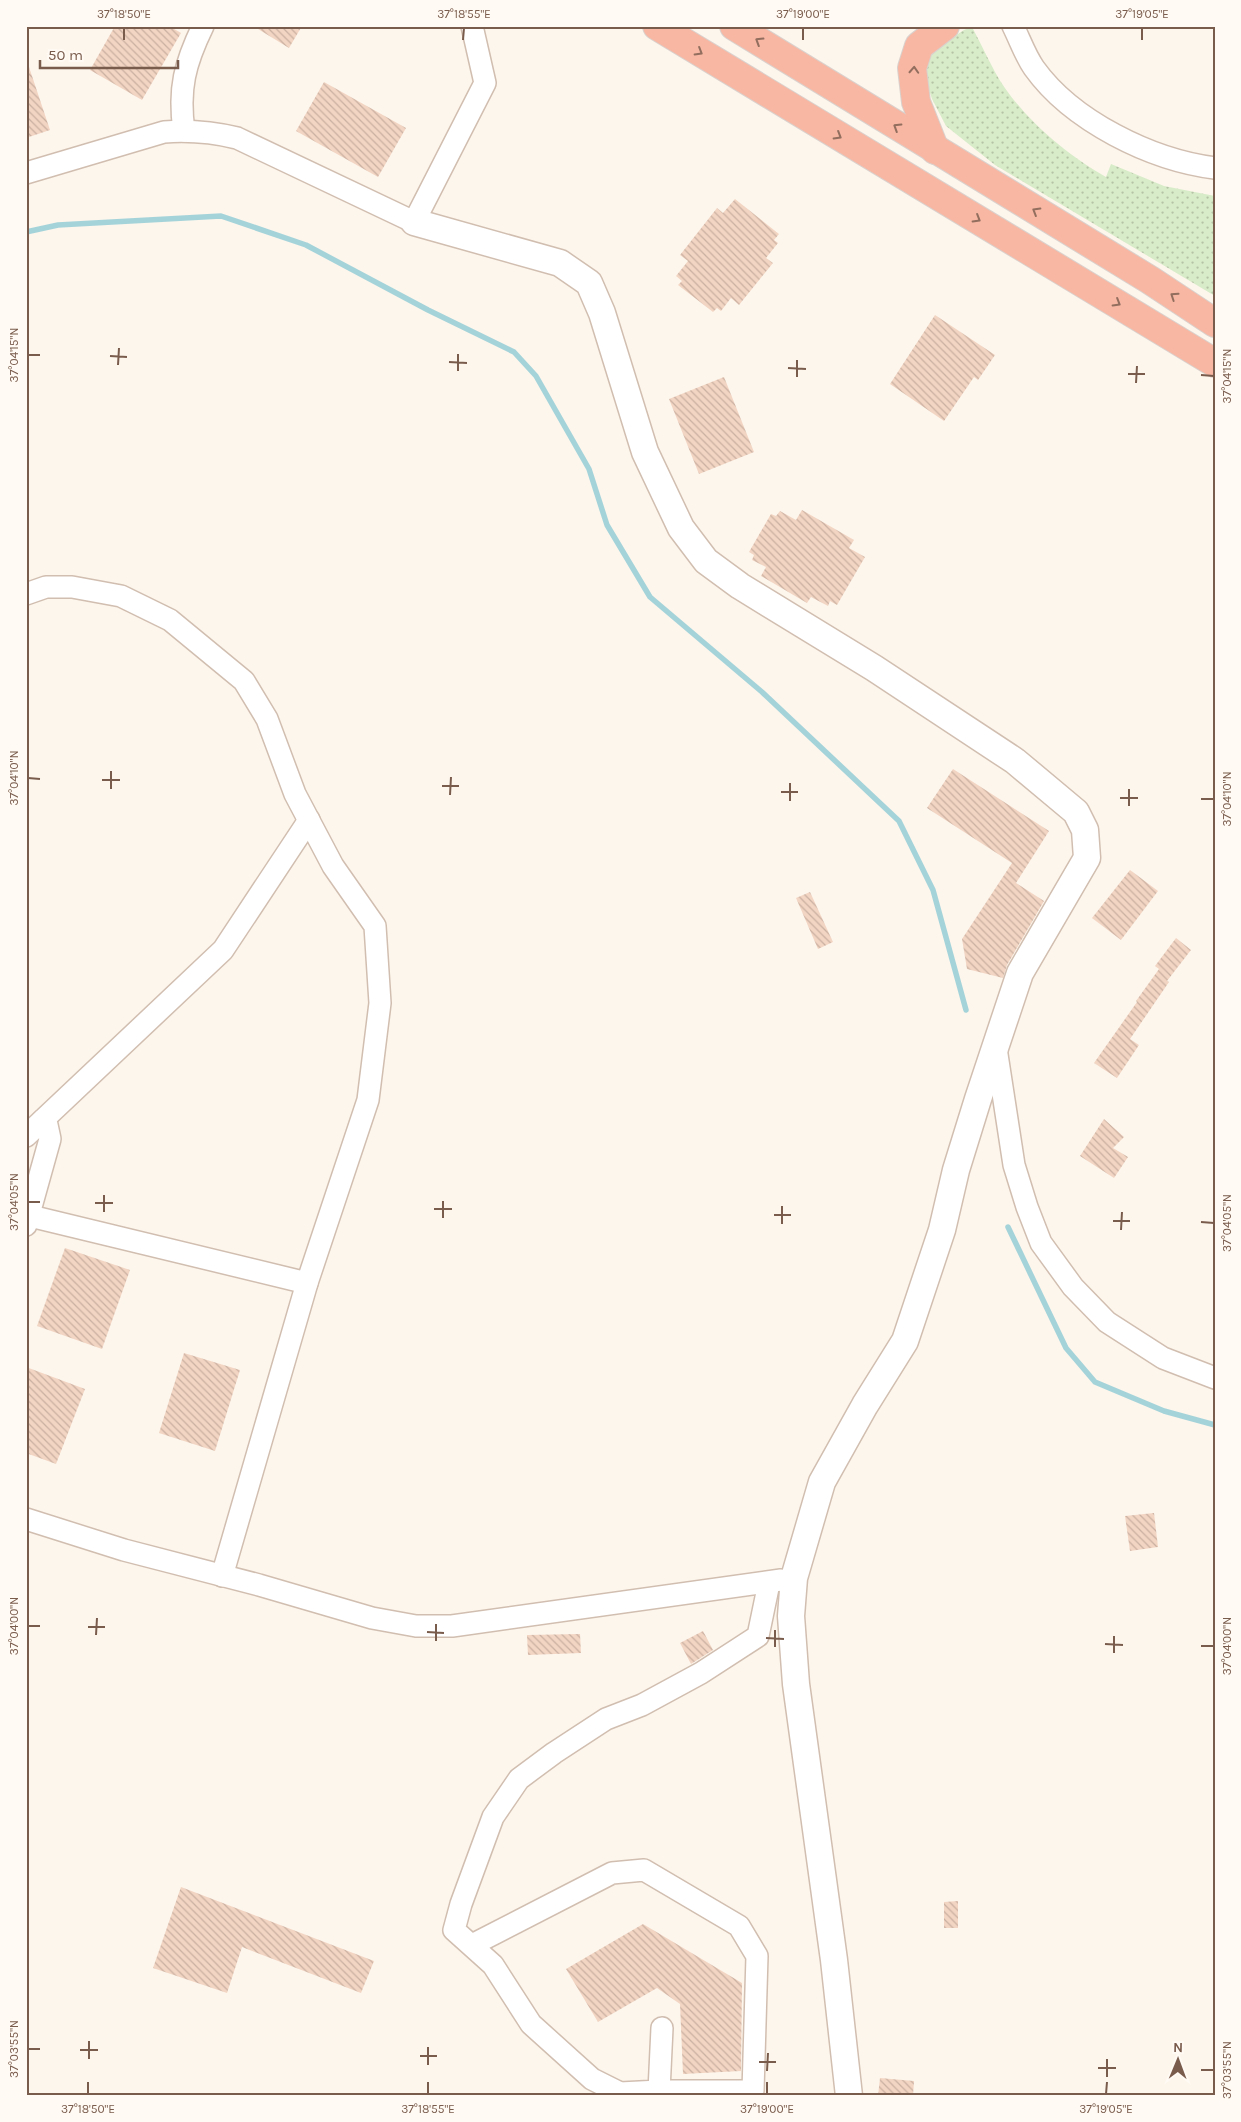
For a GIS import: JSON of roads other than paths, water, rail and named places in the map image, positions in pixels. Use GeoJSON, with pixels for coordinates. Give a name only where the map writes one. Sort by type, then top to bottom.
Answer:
{"type":"FeatureCollection","features":[{"type":"Feature","properties":{"kind":"highway"},"geometry":{"type":"LineString","coordinates":[[658,26],[1215,363]]}},
{"type":"Feature","properties":{"kind":"highway"},"geometry":{"type":"LineString","coordinates":[[734,26],[1150,280],[1215,324]]}},
{"type":"Feature","properties":{"kind":"highway"},"geometry":{"type":"LineString","coordinates":[[935,150],[916,102],[912,68],[919,46],[945,26]]}},
{"type":"Feature","properties":{"kind":"street"},"geometry":{"type":"LineString","coordinates":[[184,131],[182,102],[184,72],[203,26]]}},
{"type":"Feature","properties":{"kind":"street"},"geometry":{"type":"LineString","coordinates":[[414,222],[485,83],[472,26]]}},
{"type":"Feature","properties":{"kind":"street"},"geometry":{"type":"LineString","coordinates":[[1013,26],[1034,67],[1059,94],[1088,119],[1122,139],[1161,156],[1215,168]]}},
{"type":"Feature","properties":{"kind":"street"},"geometry":{"type":"LineString","coordinates":[[26,173],[164,132],[214,132],[236,138],[414,222],[560,263],[588,284],[602,313],[645,452],[681,528],[706,560],[740,586],[874,668],[1015,761],[1076,812],[1085,830],[1088,858],[1020,972],[959,1161],[942,1230],[905,1341],[865,1405],[822,1482],[758,1636],[701,1673],[642,1705],[606,1719],[554,1753],[519,1780],[493,1816],[461,1904],[454,1930],[493,1965],[531,2024],[592,2079],[620,2093],[753,2091],[757,1956],[739,1926],[644,1870],[612,1872],[472,1945]]}},
{"type":"Feature","properties":{"kind":"street"},"geometry":{"type":"LineString","coordinates":[[26,594],[46,587],[72,587],[120,596],[170,620],[244,682],[267,719],[295,794],[333,866],[375,926],[380,1003],[368,1100],[307,1283],[222,1576]]}},
{"type":"Feature","properties":{"kind":"street"},"geometry":{"type":"LineString","coordinates":[[26,1136],[223,950],[309,820]]}},
{"type":"Feature","properties":{"kind":"street"},"geometry":{"type":"LineString","coordinates":[[996,1048],[1014,1164],[1027,1207],[1041,1243],[1073,1287],[1107,1322],[1163,1358],[1215,1378]]}},
{"type":"Feature","properties":{"kind":"street"},"geometry":{"type":"LineString","coordinates":[[43,1120],[47,1125],[50,1139],[27,1219],[307,1283]]}},
{"type":"Feature","properties":{"kind":"street"},"geometry":{"type":"LineString","coordinates":[[26,1519],[124,1550],[372,1618],[416,1626],[452,1626],[781,1580]]}},
{"type":"Feature","properties":{"kind":"street"},"geometry":{"type":"LineString","coordinates":[[781,1580],[791,1616],[796,1684],[834,1960],[849,2096]]}},
{"type":"Feature","properties":{"kind":"street"},"geometry":{"type":"LineString","coordinates":[[659,2091],[662,2028]]}},
{"type":"Feature","properties":{"kind":"waterway"},"geometry":{"type":"LineString","coordinates":[[26,232],[58,225],[221,216],[306,245],[428,310],[514,352],[536,376],[589,469],[607,525],[650,597],[762,692],[899,821],[933,890],[966,1010]]}},
{"type":"Feature","properties":{"kind":"waterway"},"geometry":{"type":"LineString","coordinates":[[1008,1227],[1066,1348],[1095,1382],[1164,1411],[1215,1425]]}}]}
